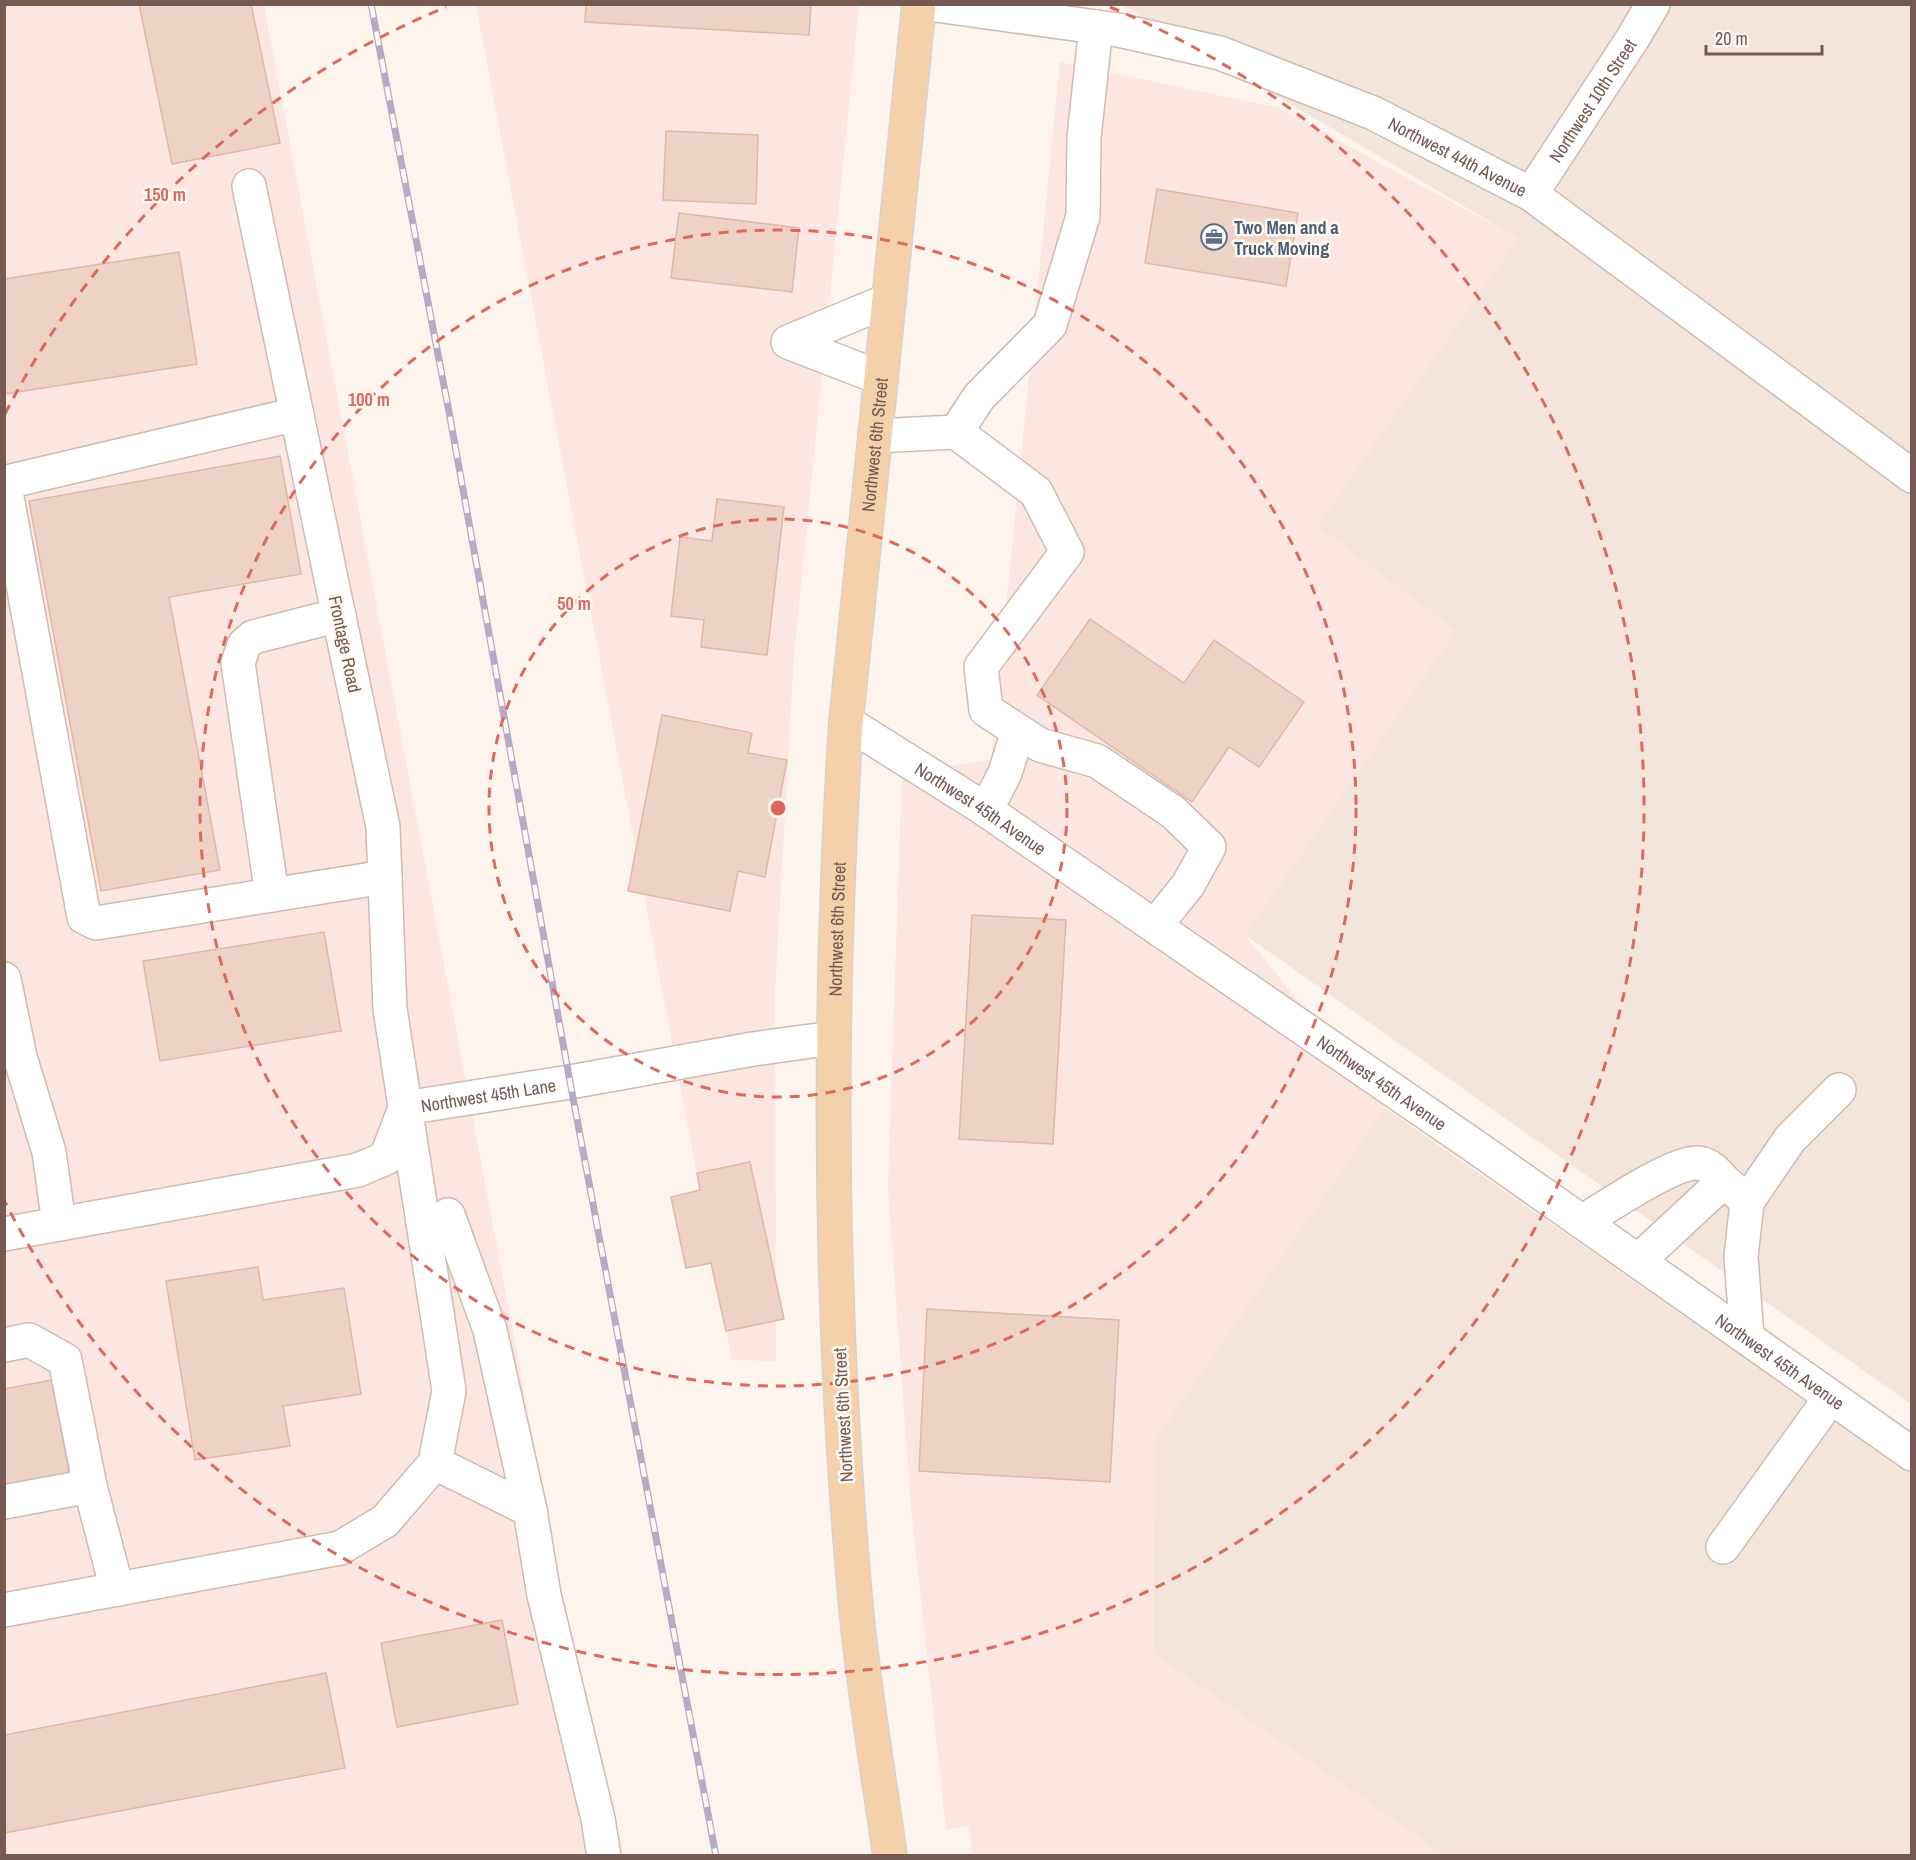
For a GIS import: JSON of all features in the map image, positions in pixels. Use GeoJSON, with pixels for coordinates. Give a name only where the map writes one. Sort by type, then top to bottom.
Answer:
{"type":"FeatureCollection","features":[{"type":"Feature","properties":{"kind":"main road","name":"Northwest 6th Street"},"geometry":{"type":"LineString","coordinates":[[890,1856],[858,1621],[849,1516],[836,1279],[833,1038],[839,837],[846,722],[918,4]]}},
{"type":"Feature","properties":{"kind":"street","name":"Northwest 44th Avenue"},"geometry":{"type":"LineString","coordinates":[[929,4],[1096,27],[1209,51],[1231,57],[1373,113],[1531,194],[1911,476]]}},
{"type":"Feature","properties":{"kind":"street","name":"Northwest 10th Street"},"geometry":{"type":"LineString","coordinates":[[1531,194],[1653,4]]}},
{"type":"Feature","properties":{"kind":"street"},"geometry":{"type":"LineString","coordinates":[[956,432],[979,397],[1050,325],[1083,216],[1084,137],[1096,27]]}},
{"type":"Feature","properties":{"kind":"street","name":"Frontage Road"},"geometry":{"type":"LineString","coordinates":[[249,186],[383,827],[390,1009],[449,1391],[435,1463]]}},
{"type":"Feature","properties":{"kind":"street"},"geometry":{"type":"LineString","coordinates":[[881,378],[788,342],[889,300]]}},
{"type":"Feature","properties":{"kind":"street"},"geometry":{"type":"LineString","coordinates":[[297,414],[11,481],[6,492],[84,917],[96,923],[385,877]]}},
{"type":"Feature","properties":{"kind":"street"},"geometry":{"type":"LineString","coordinates":[[875,436],[956,432],[1036,492],[1066,552],[981,667],[986,710],[1040,745],[1097,760],[1173,812],[1209,847],[1188,885],[1155,926]]}},
{"type":"Feature","properties":{"kind":"street"},"geometry":{"type":"LineString","coordinates":[[272,895],[238,663],[244,645],[253,637],[339,615]]}},
{"type":"Feature","properties":{"kind":"street","name":"Northwest 45th Avenue"},"geometry":{"type":"LineString","coordinates":[[846,722],[986,810],[1155,926],[1747,1337],[1911,1454]]}},
{"type":"Feature","properties":{"kind":"street"},"geometry":{"type":"LineString","coordinates":[[986,810],[1005,772],[1018,731]]}},
{"type":"Feature","properties":{"kind":"street"},"geometry":{"type":"LineString","coordinates":[[4,979],[20,1057],[49,1152],[59,1224]]}},
{"type":"Feature","properties":{"kind":"street","name":"Northwest 45th Lane"},"geometry":{"type":"LineString","coordinates":[[4,1234],[358,1170],[386,1158],[405,1108],[570,1082],[753,1049],[833,1038]]}},
{"type":"Feature","properties":{"kind":"street"},"geometry":{"type":"LineString","coordinates":[[1638,1261],[1736,1191],[1839,1090]]}},
{"type":"Feature","properties":{"kind":"street"},"geometry":{"type":"LineString","coordinates":[[1582,1222],[1659,1177],[1688,1163],[1700,1163],[1713,1168],[1736,1191],[1747,1337]]}},
{"type":"Feature","properties":{"kind":"street"},"geometry":{"type":"LineString","coordinates":[[448,1215],[490,1330],[530,1510],[544,1595],[598,1819],[604,1856]]}},
{"type":"Feature","properties":{"kind":"street"},"geometry":{"type":"LineString","coordinates":[[4,1345],[29,1340],[65,1360],[90,1486],[117,1589]]}},
{"type":"Feature","properties":{"kind":"street"},"geometry":{"type":"LineString","coordinates":[[1723,1547],[1831,1397]]}},
{"type":"Feature","properties":{"kind":"street"},"geometry":{"type":"LineString","coordinates":[[4,1610],[340,1548],[385,1521],[435,1463],[530,1510]]}},
{"type":"Feature","properties":{"kind":"street"},"geometry":{"type":"LineString","coordinates":[[4,1502],[90,1486]]}},
{"type":"Feature","properties":{"kind":"shaded area"},"geometry":{"type":"Polygon","coordinates":[[[5,5],[264,5],[611,1855],[5,1856],[5,5]]]}},
{"type":"Feature","properties":{"kind":"shaded area"},"geometry":{"type":"Polygon","coordinates":[[[476,5],[859,5],[794,654],[775,991],[776,1361],[732,1360],[476,5]]]}},
{"type":"Feature","properties":{"kind":"shaded area"},"geometry":{"type":"Polygon","coordinates":[[[1122,5],[1911,5],[1911,1404],[1245,935],[1456,631],[1317,526],[1518,238],[1122,5]]]}},
{"type":"Feature","properties":{"kind":"shaded area"},"geometry":{"type":"Polygon","coordinates":[[[1060,62],[1279,108],[1518,238],[1317,526],[1456,631],[1245,935],[1385,1108],[1155,1440],[1153,1654],[1445,1855],[973,1855],[968,1825],[946,1830],[911,1507],[888,1187],[902,772],[991,760],[1060,62]]]}},
{"type":"Feature","properties":{"kind":"shaded area"},"geometry":{"type":"Polygon","coordinates":[[[1385,1108],[1911,1474],[1911,1855],[1445,1855],[1153,1654],[1155,1440],[1385,1108]]]}},
{"type":"Feature","properties":{"kind":"building"},"geometry":{"type":"Polygon","coordinates":[[[139,4],[251,4],[280,143],[172,164],[139,4]]]}},
{"type":"Feature","properties":{"kind":"building"},"geometry":{"type":"Polygon","coordinates":[[[586,4],[811,4],[809,35],[585,22],[586,4]]]}},
{"type":"Feature","properties":{"kind":"building"},"geometry":{"type":"Polygon","coordinates":[[[666,131],[758,135],[756,204],[663,200],[666,131]]]}},
{"type":"Feature","properties":{"kind":"building"},"geometry":{"type":"Polygon","coordinates":[[[1157,189],[1298,213],[1286,286],[1145,263],[1157,189]]]}},
{"type":"Feature","properties":{"kind":"building"},"geometry":{"type":"Polygon","coordinates":[[[679,213],[799,228],[792,292],[671,278],[679,213]]]}},
{"type":"Feature","properties":{"kind":"building"},"geometry":{"type":"Polygon","coordinates":[[[179,252],[197,364],[4,394],[4,279],[179,252]]]}},
{"type":"Feature","properties":{"kind":"building"},"geometry":{"type":"Polygon","coordinates":[[[280,456],[301,574],[169,597],[220,870],[101,891],[29,501],[280,456]]]}},
{"type":"Feature","properties":{"kind":"building"},"geometry":{"type":"Polygon","coordinates":[[[717,499],[784,507],[767,655],[701,647],[704,620],[671,616],[680,537],[712,541],[717,499]]]}},
{"type":"Feature","properties":{"kind":"building"},"geometry":{"type":"Polygon","coordinates":[[[1090,619],[1184,683],[1214,640],[1304,702],[1259,767],[1229,747],[1192,802],[1037,695],[1090,619]]]}},
{"type":"Feature","properties":{"kind":"building"},"geometry":{"type":"Polygon","coordinates":[[[662,715],[752,733],[748,753],[787,760],[765,877],[738,871],[730,911],[628,891],[662,715]]]}},
{"type":"Feature","properties":{"kind":"building"},"geometry":{"type":"Polygon","coordinates":[[[972,915],[1066,920],[1053,1144],[959,1139],[972,915]]]}},
{"type":"Feature","properties":{"kind":"building"},"geometry":{"type":"Polygon","coordinates":[[[324,932],[341,1031],[160,1061],[143,961],[324,932]]]}},
{"type":"Feature","properties":{"kind":"building"},"geometry":{"type":"Polygon","coordinates":[[[750,1162],[784,1319],[726,1331],[711,1263],[686,1268],[671,1197],[700,1190],[697,1173],[750,1162]]]}},
{"type":"Feature","properties":{"kind":"building"},"geometry":{"type":"Polygon","coordinates":[[[258,1267],[263,1300],[344,1288],[361,1394],[283,1406],[290,1446],[195,1460],[166,1281],[258,1267]]]}},
{"type":"Feature","properties":{"kind":"building"},"geometry":{"type":"Polygon","coordinates":[[[927,1309],[1119,1320],[1110,1482],[919,1471],[927,1309]]]}},
{"type":"Feature","properties":{"kind":"building"},"geometry":{"type":"Polygon","coordinates":[[[52,1380],[70,1478],[4,1490],[4,1389],[52,1380]]]}},
{"type":"Feature","properties":{"kind":"building"},"geometry":{"type":"Polygon","coordinates":[[[502,1620],[518,1704],[397,1727],[381,1643],[502,1620]]]}},
{"type":"Feature","properties":{"kind":"building"},"geometry":{"type":"Polygon","coordinates":[[[326,1673],[345,1768],[4,1833],[4,1735],[326,1673]]]}},
{"type":"Feature","properties":{"kind":"railway"},"geometry":{"type":"LineString","coordinates":[[371,4],[449,412],[570,1082],[716,1856]]}},
{"type":"Feature","properties":{"kind":"place","name":"Two Men and a Truck Moving"},"geometry":{"type":"Point","coordinates":[1214,237]}}]}
